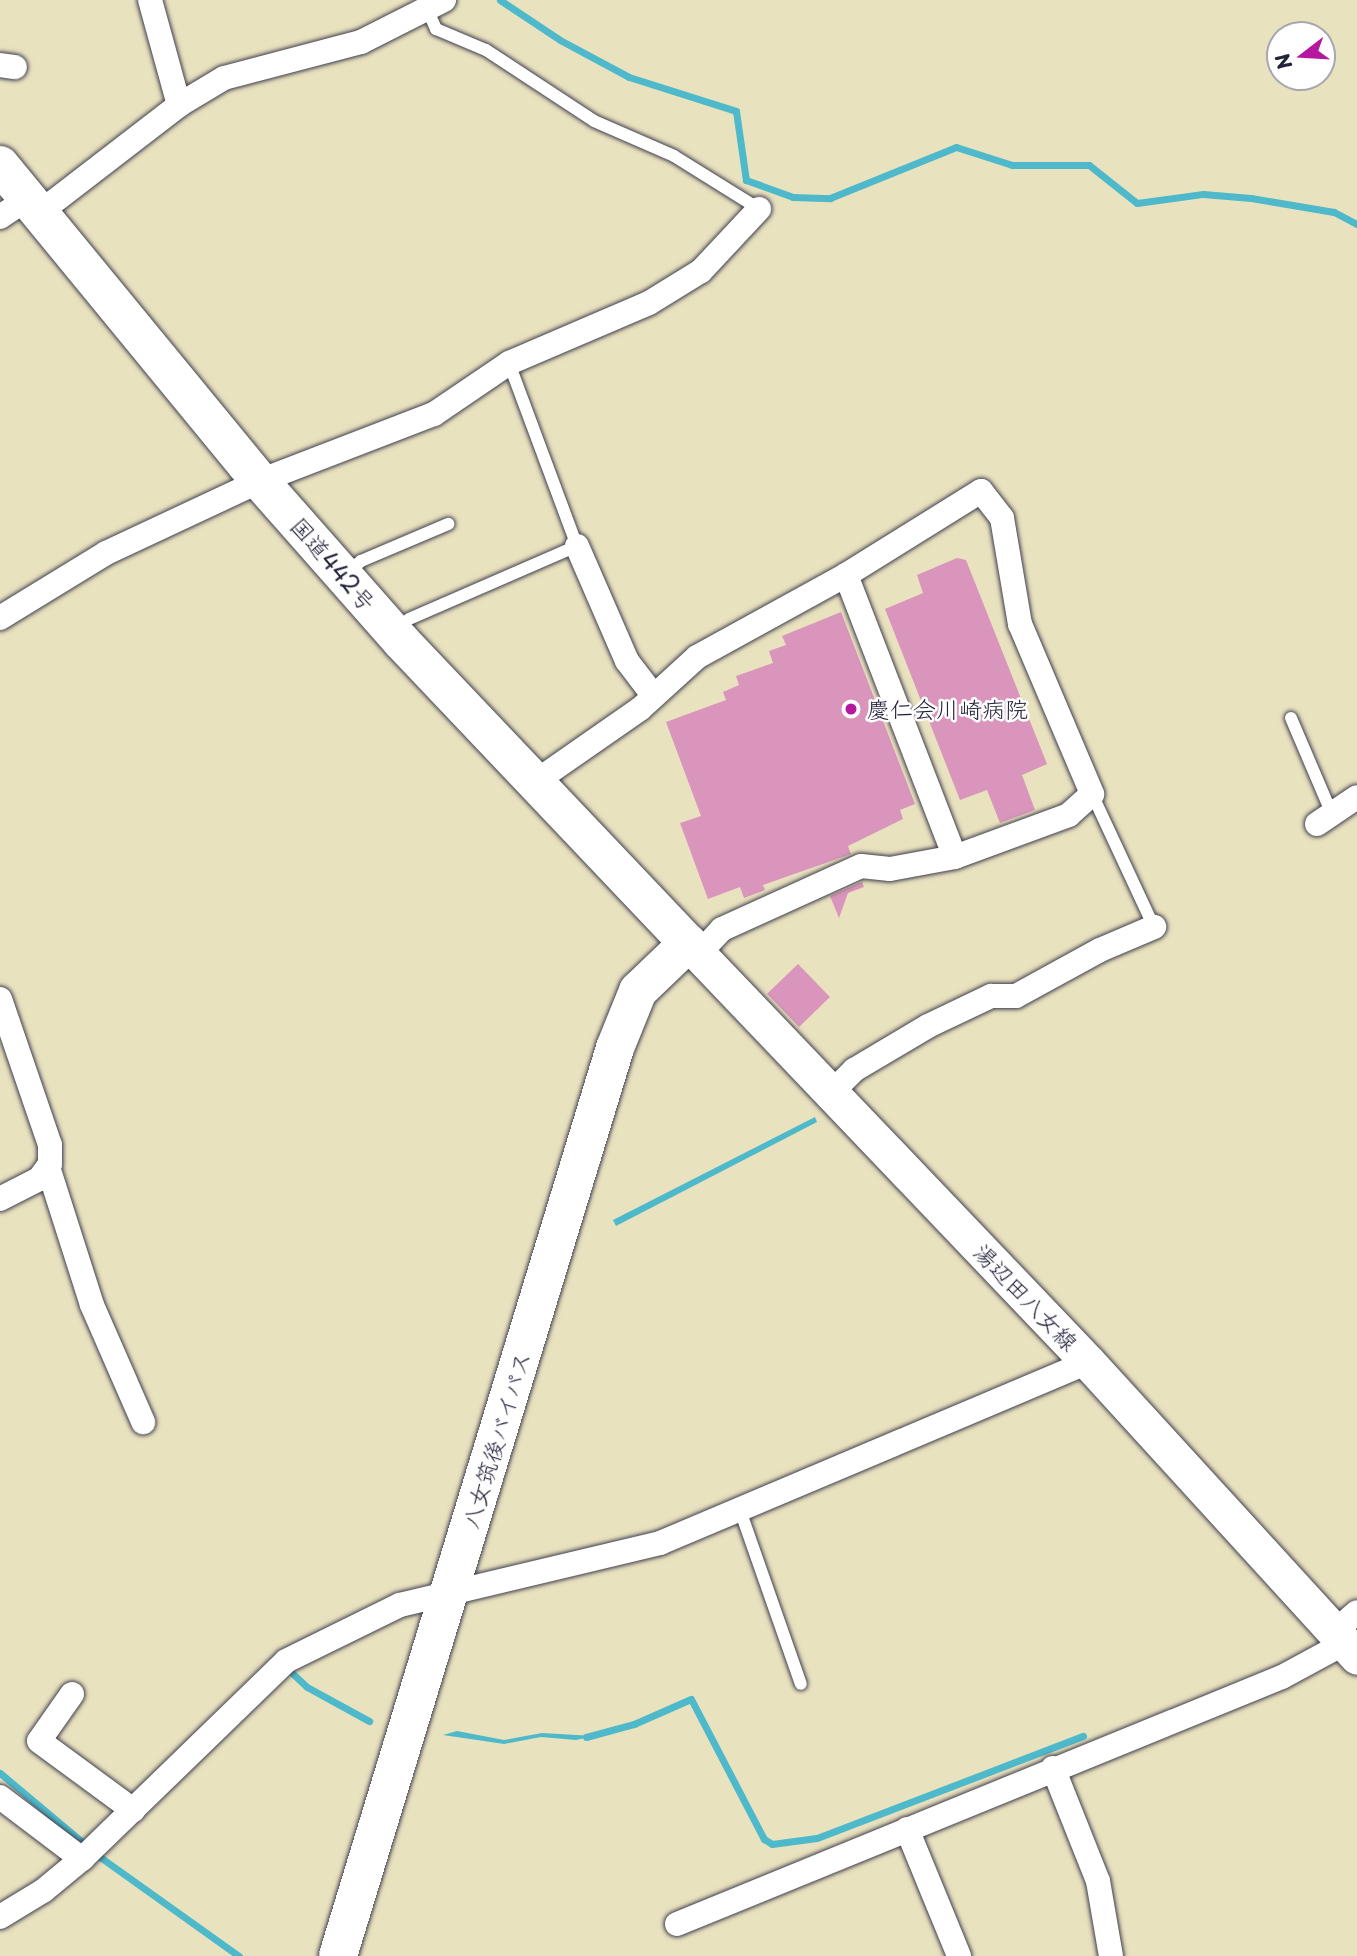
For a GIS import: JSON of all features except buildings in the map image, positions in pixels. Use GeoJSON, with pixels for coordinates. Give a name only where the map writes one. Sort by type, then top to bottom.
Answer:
{"type":"FeatureCollection","features":[{"type":"Feature","properties":{"kind":"highway","name":"国道442号"},"geometry":{"type":"LineString","coordinates":[[0,164],[22,210],[260,481],[344,576],[693,949]]}},
{"type":"Feature","properties":{"kind":"highway","name":"八女筑後バイパス"},"geometry":{"type":"LineString","coordinates":[[338,1956],[615,1048],[638,991],[693,949]]}},
{"type":"Feature","properties":{"kind":"main road","name":"湯辺田八女線"},"geometry":{"type":"LineString","coordinates":[[693,949],[1348,1636]]}},
{"type":"Feature","properties":{"kind":"street"},"geometry":{"type":"LineString","coordinates":[[150,0],[179,105]]}},
{"type":"Feature","properties":{"kind":"street"},"geometry":{"type":"LineString","coordinates":[[22,210],[224,78],[361,42],[436,6]]}},
{"type":"Feature","properties":{"kind":"street"},"geometry":{"type":"LineString","coordinates":[[0,618],[106,553],[260,481],[434,414],[509,363],[649,303],[701,271],[759,209]]}},
{"type":"Feature","properties":{"kind":"street"},"geometry":{"type":"LineString","coordinates":[[535,782],[640,709],[697,657],[846,575],[981,491],[1002,518],[1020,624],[1092,793],[1069,815],[955,857],[890,869],[861,866],[722,929],[693,949]]}},
{"type":"Feature","properties":{"kind":"street"},"geometry":{"type":"LineString","coordinates":[[577,546],[627,661],[653,695]]}},
{"type":"Feature","properties":{"kind":"street"},"geometry":{"type":"LineString","coordinates":[[846,575],[955,857]]}},
{"type":"Feature","properties":{"kind":"street"},"geometry":{"type":"LineString","coordinates":[[1324,819],[1357,797]]}},
{"type":"Feature","properties":{"kind":"street"},"geometry":{"type":"LineString","coordinates":[[831,1093],[854,1070],[928,1027],[991,996],[1016,996],[1100,950],[1154,927]]}},
{"type":"Feature","properties":{"kind":"street"},"geometry":{"type":"LineString","coordinates":[[0,999],[50,1145],[48,1167],[92,1305],[143,1422]]}},
{"type":"Feature","properties":{"kind":"street"},"geometry":{"type":"LineString","coordinates":[[0,1199],[39,1179],[48,1167]]}},
{"type":"Feature","properties":{"kind":"street"},"geometry":{"type":"LineString","coordinates":[[0,1917],[43,1892],[88,1854],[286,1661],[400,1605],[451,1590],[562,1565],[589,1564],[660,1544],[741,1513],[1088,1362]]}},
{"type":"Feature","properties":{"kind":"street"},"geometry":{"type":"LineString","coordinates":[[677,1924],[1053,1768],[1282,1678],[1348,1636]]}},
{"type":"Feature","properties":{"kind":"street"},"geometry":{"type":"LineString","coordinates":[[72,1694],[39,1741],[133,1810]]}},
{"type":"Feature","properties":{"kind":"street"},"geometry":{"type":"LineString","coordinates":[[1053,1768],[1098,1881],[1111,1956]]}},
{"type":"Feature","properties":{"kind":"street"},"geometry":{"type":"LineString","coordinates":[[0,1797],[88,1854]]}},
{"type":"Feature","properties":{"kind":"street"},"geometry":{"type":"LineString","coordinates":[[907,1829],[959,1956]]}},
{"type":"Feature","properties":{"kind":"lane"},"geometry":{"type":"LineString","coordinates":[[436,6],[436,29],[486,50],[594,121],[674,156],[759,209]]}},
{"type":"Feature","properties":{"kind":"lane"},"geometry":{"type":"LineString","coordinates":[[410,620],[577,546],[509,363]]}},
{"type":"Feature","properties":{"kind":"lane"},"geometry":{"type":"LineString","coordinates":[[344,576],[361,561],[449,524]]}},
{"type":"Feature","properties":{"kind":"lane"},"geometry":{"type":"LineString","coordinates":[[1292,718],[1324,819]]}},
{"type":"Feature","properties":{"kind":"lane"},"geometry":{"type":"LineString","coordinates":[[1092,793],[1154,927]]}},
{"type":"Feature","properties":{"kind":"lane"},"geometry":{"type":"LineString","coordinates":[[741,1513],[801,1684]]}},
{"type":"Feature","properties":{"kind":"water"},"geometry":{"type":"Polygon","coordinates":[[[815,1117],[817,1122],[616,1226],[613,1220],[815,1117]]]}},
{"type":"Feature","properties":{"kind":"water"},"geometry":{"type":"Polygon","coordinates":[[[457,1731],[504,1740],[542,1733],[594,1736],[576,1740],[541,1737],[504,1744],[443,1735],[457,1731]]]}},
{"type":"Feature","properties":{"kind":"waterway"},"geometry":{"type":"LineString","coordinates":[[500,0],[560,40],[629,77],[736,111],[746,180],[793,197],[830,198],[956,147],[1012,165],[1089,165],[1137,203],[1203,194],[1251,198],[1334,212],[1357,224]]}},
{"type":"Feature","properties":{"kind":"waterway"},"geometry":{"type":"LineString","coordinates":[[293,1674],[307,1687],[369,1721]]}},
{"type":"Feature","properties":{"kind":"waterway"},"geometry":{"type":"LineString","coordinates":[[586,1737],[634,1724],[691,1699],[764,1839],[772,1844],[817,1838],[1083,1736]]}},
{"type":"Feature","properties":{"kind":"waterway"},"geometry":{"type":"LineString","coordinates":[[0,1773],[100,1857],[239,1956]]}},
{"type":"Feature","properties":{"kind":"place","name":"慶仁会川崎病院"},"geometry":{"type":"Point","coordinates":[851,709]}}]}
